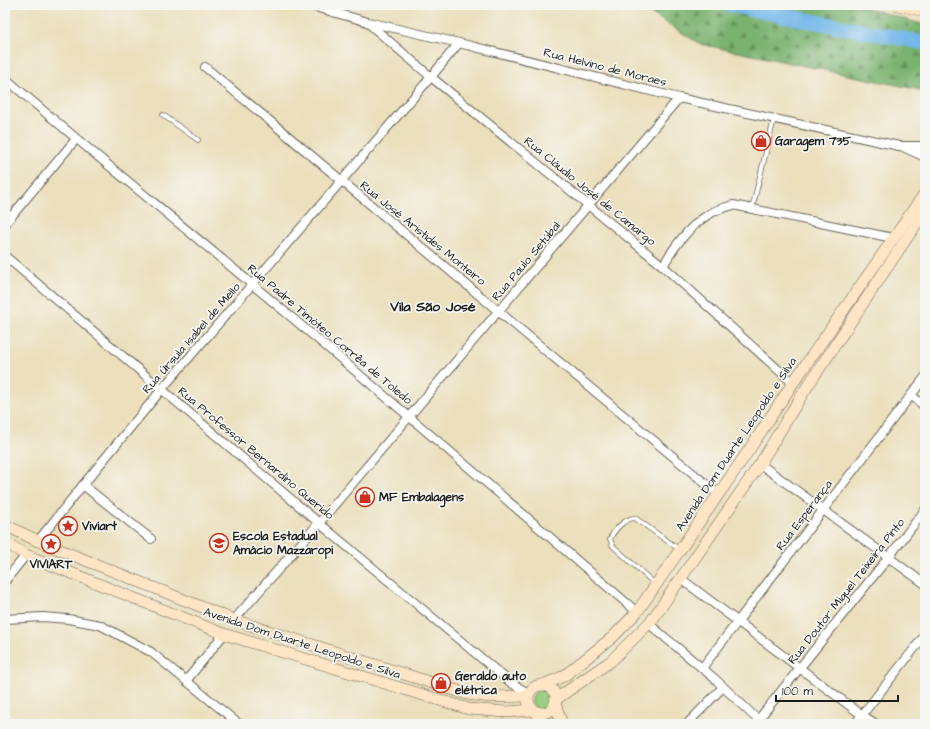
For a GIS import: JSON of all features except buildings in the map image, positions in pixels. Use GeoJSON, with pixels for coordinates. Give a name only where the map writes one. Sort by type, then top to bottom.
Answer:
{"type":"FeatureCollection","features":[{"type":"Feature","properties":{"kind":"main road"},"geometry":{"type":"LineString","coordinates":[[897,5],[925,11]]}},
{"type":"Feature","properties":{"kind":"main road","name":"Avenida Dom Duarte Leopoldo e Silva"},"geometry":{"type":"LineString","coordinates":[[543,685],[564,676],[613,637],[637,612],[925,193]]}},
{"type":"Feature","properties":{"kind":"main road"},"geometry":{"type":"LineString","coordinates":[[535,711],[545,713],[550,711],[555,701],[611,661],[649,624],[760,464],[805,390],[925,211]]}},
{"type":"Feature","properties":{"kind":"main road"},"geometry":{"type":"LineString","coordinates":[[893,238],[903,245]]}},
{"type":"Feature","properties":{"kind":"main road"},"geometry":{"type":"LineString","coordinates":[[793,383],[805,390]]}},
{"type":"Feature","properties":{"kind":"main road","name":"Avenida Dom Duarte Leopoldo e Silva"},"geometry":{"type":"LineString","coordinates":[[5,525],[38,541],[234,620],[467,694],[490,697],[528,695]]}},
{"type":"Feature","properties":{"kind":"main road","name":"Avenida Dom Duarte Leopoldo e Silva"},"geometry":{"type":"LineString","coordinates":[[5,542],[26,555],[224,634],[469,709],[506,712],[535,711]]}},
{"type":"Feature","properties":{"kind":"main road"},"geometry":{"type":"LineString","coordinates":[[91,581],[97,565]]}},
{"type":"Feature","properties":{"kind":"main road"},"geometry":{"type":"LineString","coordinates":[[286,653],[290,638]]}},
{"type":"Feature","properties":{"kind":"main road"},"geometry":{"type":"LineString","coordinates":[[542,724],[535,711],[529,705],[528,695],[536,686],[543,685],[550,688],[555,694],[555,701],[562,724]]}},
{"type":"Feature","properties":{"kind":"street","name":"Rua Helvino de Moraes"},"geometry":{"type":"LineString","coordinates":[[308,5],[368,22],[679,98],[899,146],[925,157]]}},
{"type":"Feature","properties":{"kind":"street","name":"Rua Cláudio José de Camargo"},"geometry":{"type":"LineString","coordinates":[[368,22],[431,78],[663,266],[793,383]]}},
{"type":"Feature","properties":{"kind":"street","name":"Rua Úrsula Isabel de Mello"},"geometry":{"type":"LineString","coordinates":[[38,541],[162,389],[431,78],[458,43]]}},
{"type":"Feature","properties":{"kind":"street","name":"Rua José Aristides Monteiro"},"geometry":{"type":"LineString","coordinates":[[205,67],[718,494]]}},
{"type":"Feature","properties":{"kind":"street","name":"Rua Padre Timóteo Corrêa de Toledo"},"geometry":{"type":"LineString","coordinates":[[5,78],[76,139],[409,416],[637,612]]}},
{"type":"Feature","properties":{"kind":"street","name":"Rua Paulo Setúbal"},"geometry":{"type":"LineString","coordinates":[[234,620],[319,523],[679,98]]}},
{"type":"Feature","properties":{"kind":"street"},"geometry":{"type":"LineString","coordinates":[[5,224],[76,139]]}},
{"type":"Feature","properties":{"kind":"street","name":"Rua Helvino de Moraes"},"geometry":{"type":"LineString","coordinates":[[899,146],[925,146]]}},
{"type":"Feature","properties":{"kind":"street"},"geometry":{"type":"LineString","coordinates":[[663,266],[673,249],[690,228],[713,212],[734,205],[893,238]]}},
{"type":"Feature","properties":{"kind":"street","name":"Rua Professor Bernardino Querido"},"geometry":{"type":"LineString","coordinates":[[5,256],[319,523],[510,682],[528,695]]}},
{"type":"Feature","properties":{"kind":"street","name":"Rua Esperança"},"geometry":{"type":"LineString","coordinates":[[702,668],[925,376]]}},
{"type":"Feature","properties":{"kind":"street"},"geometry":{"type":"LineString","coordinates":[[910,395],[925,407]]}},
{"type":"Feature","properties":{"kind":"street"},"geometry":{"type":"LineString","coordinates":[[760,464],[925,584]]}},
{"type":"Feature","properties":{"kind":"street"},"geometry":{"type":"LineString","coordinates":[[83,484],[151,539]]}},
{"type":"Feature","properties":{"kind":"street","name":"Rua Doutor Miguel Teixeira Pinto"},"geometry":{"type":"LineString","coordinates":[[758,722],[925,510]]}},
{"type":"Feature","properties":{"kind":"street"},"geometry":{"type":"LineString","coordinates":[[5,581],[26,555]]}},
{"type":"Feature","properties":{"kind":"street"},"geometry":{"type":"LineString","coordinates":[[680,578],[800,669],[876,724]]}},
{"type":"Feature","properties":{"kind":"street"},"geometry":{"type":"LineString","coordinates":[[5,619],[42,617],[68,619],[100,625],[151,652],[239,724]]}},
{"type":"Feature","properties":{"kind":"street"},"geometry":{"type":"LineString","coordinates":[[649,624],[702,668],[758,722]]}},
{"type":"Feature","properties":{"kind":"street"},"geometry":{"type":"LineString","coordinates":[[186,681],[224,634]]}},
{"type":"Feature","properties":{"kind":"street"},"geometry":{"type":"LineString","coordinates":[[855,724],[925,635]]}},
{"type":"Feature","properties":{"kind":"street"},"geometry":{"type":"LineString","coordinates":[[507,697],[510,682]]}},
{"type":"Feature","properties":{"kind":"street"},"geometry":{"type":"LineString","coordinates":[[687,724],[723,687]]}},
{"type":"Feature","properties":{"kind":"lane"},"geometry":{"type":"LineString","coordinates":[[163,115],[198,140]]}},
{"type":"Feature","properties":{"kind":"lane"},"geometry":{"type":"LineString","coordinates":[[752,209],[774,119]]}},
{"type":"Feature","properties":{"kind":"lane"},"geometry":{"type":"LineString","coordinates":[[656,585],[613,546],[610,539],[612,534],[626,520],[636,518],[680,550]]}},
{"type":"Feature","properties":{"kind":"green space"},"geometry":{"type":"Polygon","coordinates":[[[638,5],[857,5],[925,25],[925,91],[700,44],[638,5]]]}},
{"type":"Feature","properties":{"kind":"green space"},"geometry":{"type":"Polygon","coordinates":[[[542,690],[549,693],[552,700],[549,707],[542,710],[535,707],[532,700],[535,693],[542,690]]]}},
{"type":"Feature","properties":{"kind":"waterway"},"geometry":{"type":"LineString","coordinates":[[730,5],[925,43]]}},
{"type":"Feature","properties":{"kind":"place","name":"Garagem 735"},"geometry":{"type":"Point","coordinates":[761,141]}},
{"type":"Feature","properties":{"kind":"place","name":"MF Embalagens"},"geometry":{"type":"Point","coordinates":[365,497]}},
{"type":"Feature","properties":{"kind":"place","name":"Viviart"},"geometry":{"type":"Point","coordinates":[68,526]}},
{"type":"Feature","properties":{"kind":"place","name":"Escola Estadual Amácio Mazzaropi"},"geometry":{"type":"Point","coordinates":[219,543]}},
{"type":"Feature","properties":{"kind":"place","name":"VIVIART"},"geometry":{"type":"Point","coordinates":[51,544]}},
{"type":"Feature","properties":{"kind":"place","name":"Geraldo auto elétrica"},"geometry":{"type":"Point","coordinates":[441,683]}},
{"type":"Feature","properties":{"kind":"district","name":"Vila São José"},"geometry":{"type":"Point","coordinates":[433,306]}}]}
